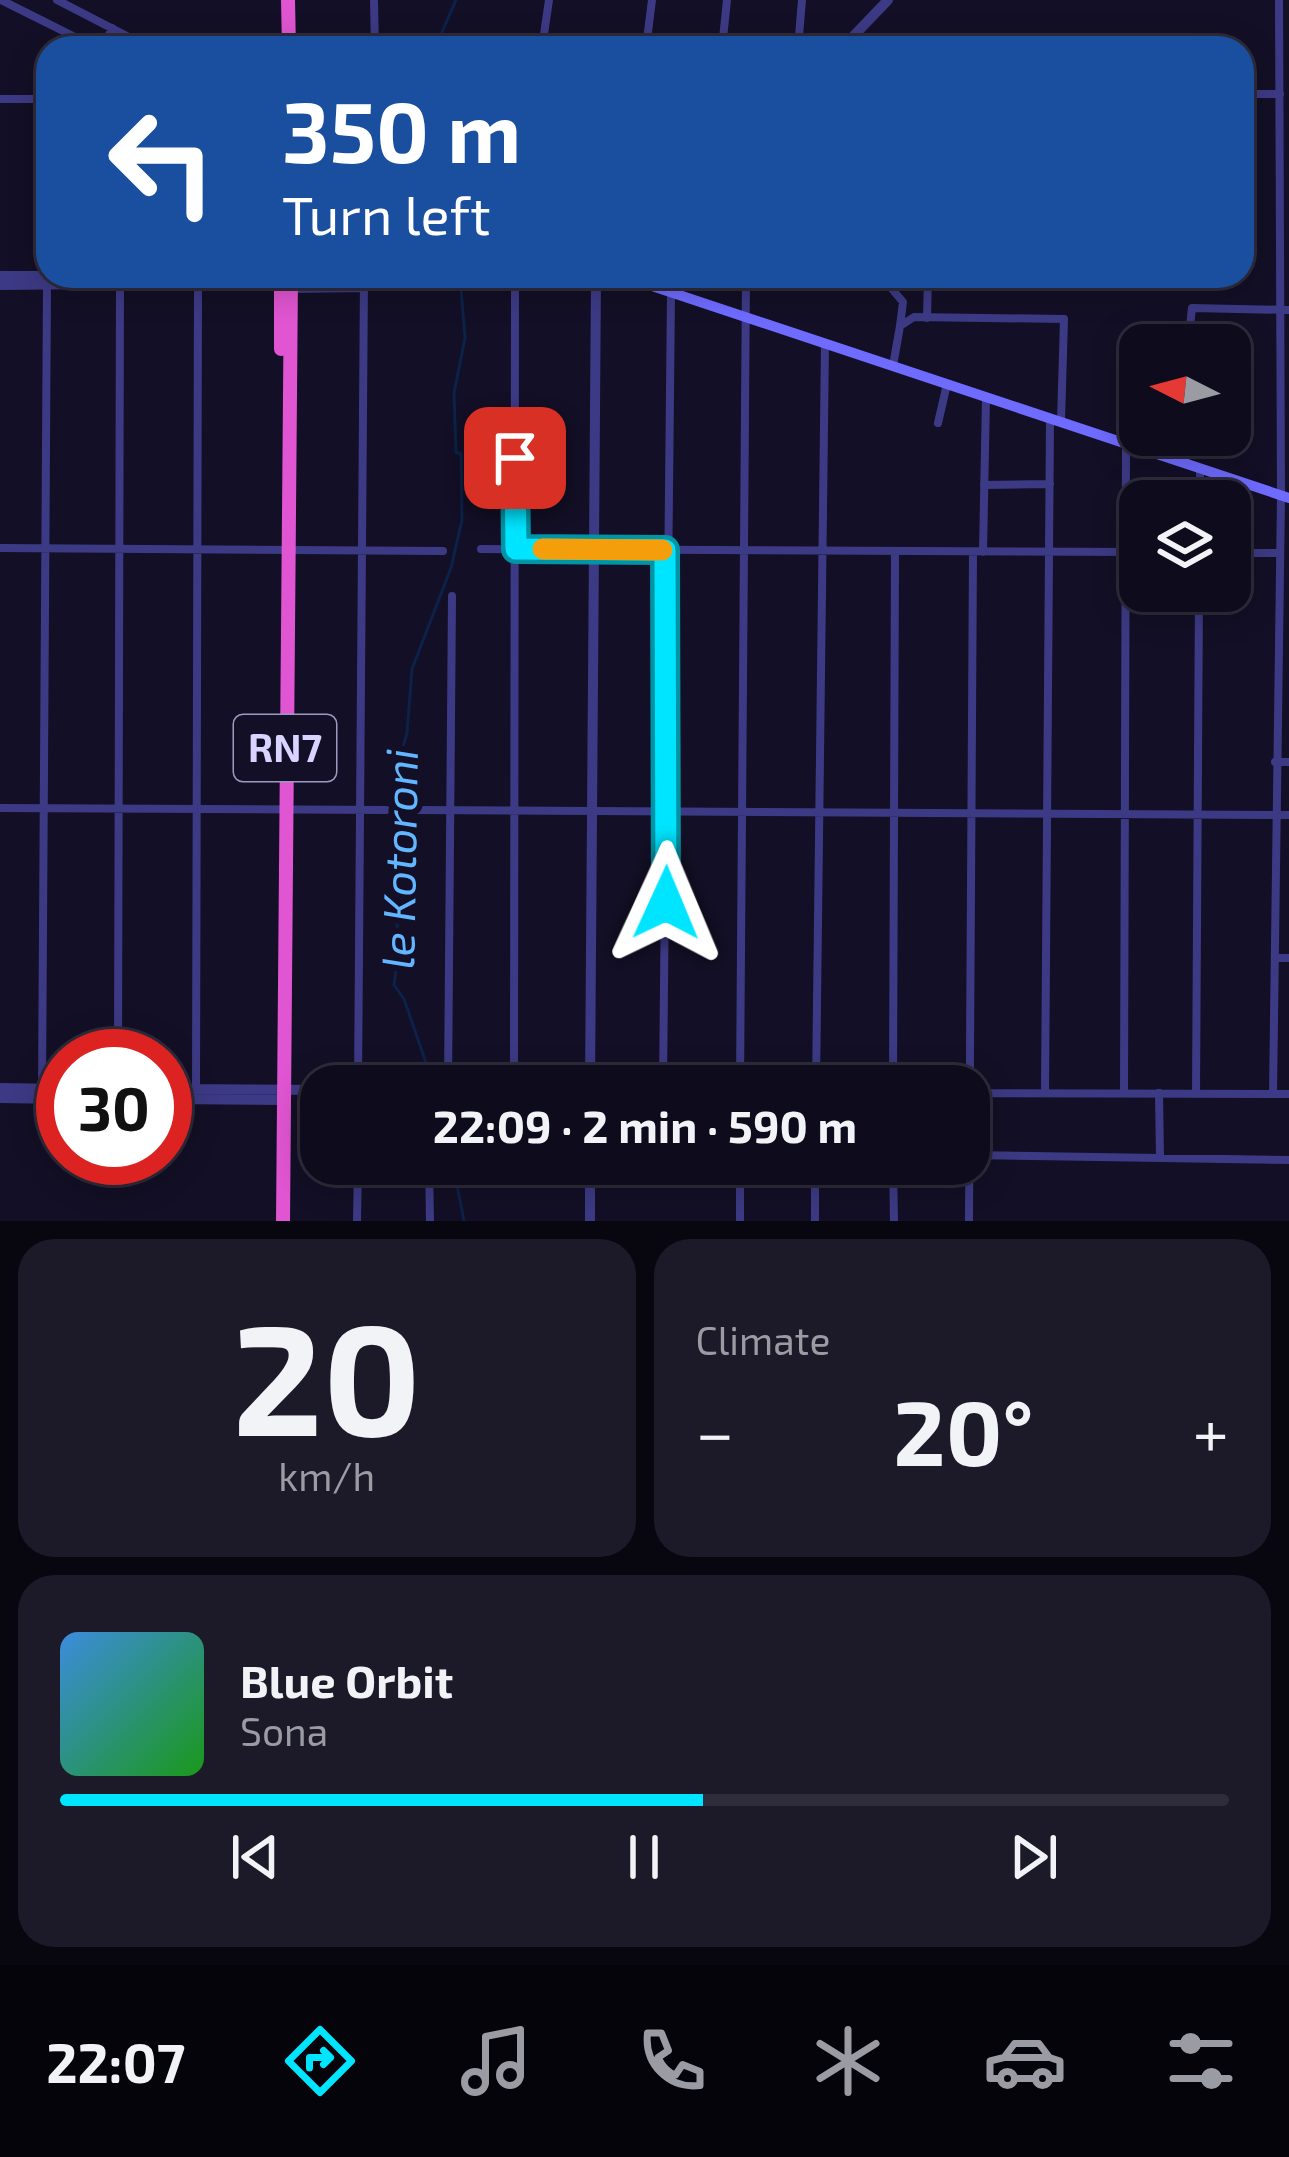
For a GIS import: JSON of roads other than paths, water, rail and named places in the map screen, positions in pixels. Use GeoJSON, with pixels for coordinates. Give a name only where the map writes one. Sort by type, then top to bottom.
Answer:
{"type":"FeatureCollection","features":[{"type":"Feature","properties":{"kind":"highway"},"geometry":{"type":"LineString","coordinates":[[284,0],[284,36]]}},
{"type":"Feature","properties":{"kind":"highway","name":"RN7"},"geometry":{"type":"LineString","coordinates":[[273,1221],[285,288]]}},
{"type":"Feature","properties":{"kind":"highway","name":"RN7"},"geometry":{"type":"LineString","coordinates":[[278,1095],[283,1221]]}},
{"type":"Feature","properties":{"kind":"main road"},"geometry":{"type":"LineString","coordinates":[[657,288],[1119,442]]}},
{"type":"Feature","properties":{"kind":"main road"},"geometry":{"type":"LineString","coordinates":[[1162,456],[1285,497]]}},
{"type":"Feature","properties":{"kind":"street"},"geometry":{"type":"LineString","coordinates":[[1,0],[75,36]]}},
{"type":"Feature","properties":{"kind":"street"},"geometry":{"type":"LineString","coordinates":[[57,0],[127,36]]}},
{"type":"Feature","properties":{"kind":"street"},"geometry":{"type":"LineString","coordinates":[[374,0],[375,36]]}},
{"type":"Feature","properties":{"kind":"street"},"geometry":{"type":"LineString","coordinates":[[544,36],[549,0]]}},
{"type":"Feature","properties":{"kind":"street"},"geometry":{"type":"LineString","coordinates":[[648,36],[652,0]]}},
{"type":"Feature","properties":{"kind":"street"},"geometry":{"type":"LineString","coordinates":[[723,36],[727,0]]}},
{"type":"Feature","properties":{"kind":"street"},"geometry":{"type":"LineString","coordinates":[[799,36],[802,0]]}},
{"type":"Feature","properties":{"kind":"street"},"geometry":{"type":"LineString","coordinates":[[853,36],[887,0]]}},
{"type":"Feature","properties":{"kind":"street"},"geometry":{"type":"LineString","coordinates":[[1274,1094],[1276,553],[1285,497],[1285,125],[1280,94],[1280,0]]}},
{"type":"Feature","properties":{"kind":"street"},"geometry":{"type":"LineString","coordinates":[[107,36],[112,28]]}},
{"type":"Feature","properties":{"kind":"street"},"geometry":{"type":"LineString","coordinates":[[1254,94],[1280,94]]}},
{"type":"Feature","properties":{"kind":"street"},"geometry":{"type":"LineString","coordinates":[[0,99],[36,99]]}},
{"type":"Feature","properties":{"kind":"street"},"geometry":{"type":"LineString","coordinates":[[0,280],[36,281]]}},
{"type":"Feature","properties":{"kind":"street"},"geometry":{"type":"LineString","coordinates":[[42,1029],[46,288]]}},
{"type":"Feature","properties":{"kind":"street"},"geometry":{"type":"LineString","coordinates":[[118,1029],[121,288]]}},
{"type":"Feature","properties":{"kind":"street"},"geometry":{"type":"LineString","coordinates":[[196,1089],[198,288]]}},
{"type":"Feature","properties":{"kind":"street"},"geometry":{"type":"LineString","coordinates":[[358,1065],[364,288]]}},
{"type":"Feature","properties":{"kind":"street"},"geometry":{"type":"LineString","coordinates":[[514,288],[514,1065]]}},
{"type":"Feature","properties":{"kind":"street"},"geometry":{"type":"LineString","coordinates":[[590,1065],[596,288]]}},
{"type":"Feature","properties":{"kind":"street"},"geometry":{"type":"LineString","coordinates":[[740,1065],[746,288]]}},
{"type":"Feature","properties":{"kind":"street"},"geometry":{"type":"LineString","coordinates":[[891,288],[903,302],[892,365]]}},
{"type":"Feature","properties":{"kind":"street"},"geometry":{"type":"LineString","coordinates":[[927,318],[928,288]]}},
{"type":"Feature","properties":{"kind":"street"},"geometry":{"type":"LineString","coordinates":[[663,1065],[671,293]]}},
{"type":"Feature","properties":{"kind":"street"},"geometry":{"type":"LineString","coordinates":[[1190,324],[1192,308],[1284,310]]}},
{"type":"Feature","properties":{"kind":"street"},"geometry":{"type":"LineString","coordinates":[[900,326],[914,317],[1064,319],[1050,484],[1045,1093]]}},
{"type":"Feature","properties":{"kind":"street"},"geometry":{"type":"LineString","coordinates":[[816,1065],[825,343]]}},
{"type":"Feature","properties":{"kind":"street"},"geometry":{"type":"LineString","coordinates":[[938,423],[947,384]]}},
{"type":"Feature","properties":{"kind":"street"},"geometry":{"type":"LineString","coordinates":[[969,1065],[971,814],[986,397]]}},
{"type":"Feature","properties":{"kind":"street"},"geometry":{"type":"LineString","coordinates":[[1186,456],[1186,464]]}},
{"type":"Feature","properties":{"kind":"street"},"geometry":{"type":"LineString","coordinates":[[1200,469],[1200,480]]}},
{"type":"Feature","properties":{"kind":"street"},"geometry":{"type":"LineString","coordinates":[[984,484],[1050,484]]}},
{"type":"Feature","properties":{"kind":"street"},"geometry":{"type":"LineString","coordinates":[[0,548],[443,550]]}},
{"type":"Feature","properties":{"kind":"street"},"geometry":{"type":"LineString","coordinates":[[481,549],[1119,552]]}},
{"type":"Feature","properties":{"kind":"street"},"geometry":{"type":"LineString","coordinates":[[892,1065],[896,551]]}},
{"type":"Feature","properties":{"kind":"street"},"geometry":{"type":"LineString","coordinates":[[1251,553],[1276,553]]}},
{"type":"Feature","properties":{"kind":"street"},"geometry":{"type":"LineString","coordinates":[[448,1065],[452,596]]}},
{"type":"Feature","properties":{"kind":"street"},"geometry":{"type":"LineString","coordinates":[[1124,1093],[1127,612]]}},
{"type":"Feature","properties":{"kind":"street"},"geometry":{"type":"LineString","coordinates":[[1196,1094],[1199,612]]}},
{"type":"Feature","properties":{"kind":"street"},"geometry":{"type":"LineString","coordinates":[[1275,762],[1289,763]]}},
{"type":"Feature","properties":{"kind":"street"},"geometry":{"type":"LineString","coordinates":[[0,808],[386,809]]}},
{"type":"Feature","properties":{"kind":"street"},"geometry":{"type":"LineString","coordinates":[[415,810],[1289,815]]}},
{"type":"Feature","properties":{"kind":"street"},"geometry":{"type":"LineString","coordinates":[[1275,958],[1289,958]]}},
{"type":"Feature","properties":{"kind":"street"},"geometry":{"type":"LineString","coordinates":[[0,1088],[36,1089]]}},
{"type":"Feature","properties":{"kind":"street"},"geometry":{"type":"LineString","coordinates":[[192,1089],[278,1095]]}},
{"type":"Feature","properties":{"kind":"street"},"geometry":{"type":"LineString","coordinates":[[192,1099],[300,1092]]}},
{"type":"Feature","properties":{"kind":"street"},"geometry":{"type":"LineString","coordinates":[[990,1093],[1289,1094]]}},
{"type":"Feature","properties":{"kind":"street"},"geometry":{"type":"LineString","coordinates":[[1159,1093],[1160,1158]]}},
{"type":"Feature","properties":{"kind":"street"},"geometry":{"type":"LineString","coordinates":[[0,1098],[36,1099]]}},
{"type":"Feature","properties":{"kind":"street"},"geometry":{"type":"LineString","coordinates":[[990,1156],[1289,1160]]}},
{"type":"Feature","properties":{"kind":"street"},"geometry":{"type":"LineString","coordinates":[[357,1221],[358,1185]]}},
{"type":"Feature","properties":{"kind":"street"},"geometry":{"type":"LineString","coordinates":[[429,1185],[430,1221]]}},
{"type":"Feature","properties":{"kind":"street"},"geometry":{"type":"LineString","coordinates":[[590,1185],[590,1221]]}},
{"type":"Feature","properties":{"kind":"street"},"geometry":{"type":"LineString","coordinates":[[740,1185],[740,1221]]}},
{"type":"Feature","properties":{"kind":"street"},"geometry":{"type":"LineString","coordinates":[[814,1221],[815,1185]]}},
{"type":"Feature","properties":{"kind":"street"},"geometry":{"type":"LineString","coordinates":[[893,1185],[894,1221]]}},
{"type":"Feature","properties":{"kind":"street"},"geometry":{"type":"LineString","coordinates":[[969,1185],[969,1221]]}},
{"type":"Feature","properties":{"kind":"waterway","name":"le Kotoroni"},"geometry":{"type":"LineString","coordinates":[[440,36],[456,0]]}},
{"type":"Feature","properties":{"kind":"waterway","name":"le Kotoroni"},"geometry":{"type":"LineString","coordinates":[[427,1065],[404,999],[394,985],[398,955],[393,781],[407,733],[412,669],[451,568],[462,520],[454,393],[465,338],[461,288]]}},
{"type":"Feature","properties":{"kind":"waterway","name":"le Kotoroni"},"geometry":{"type":"LineString","coordinates":[[457,1185],[464,1221]]}}]}
